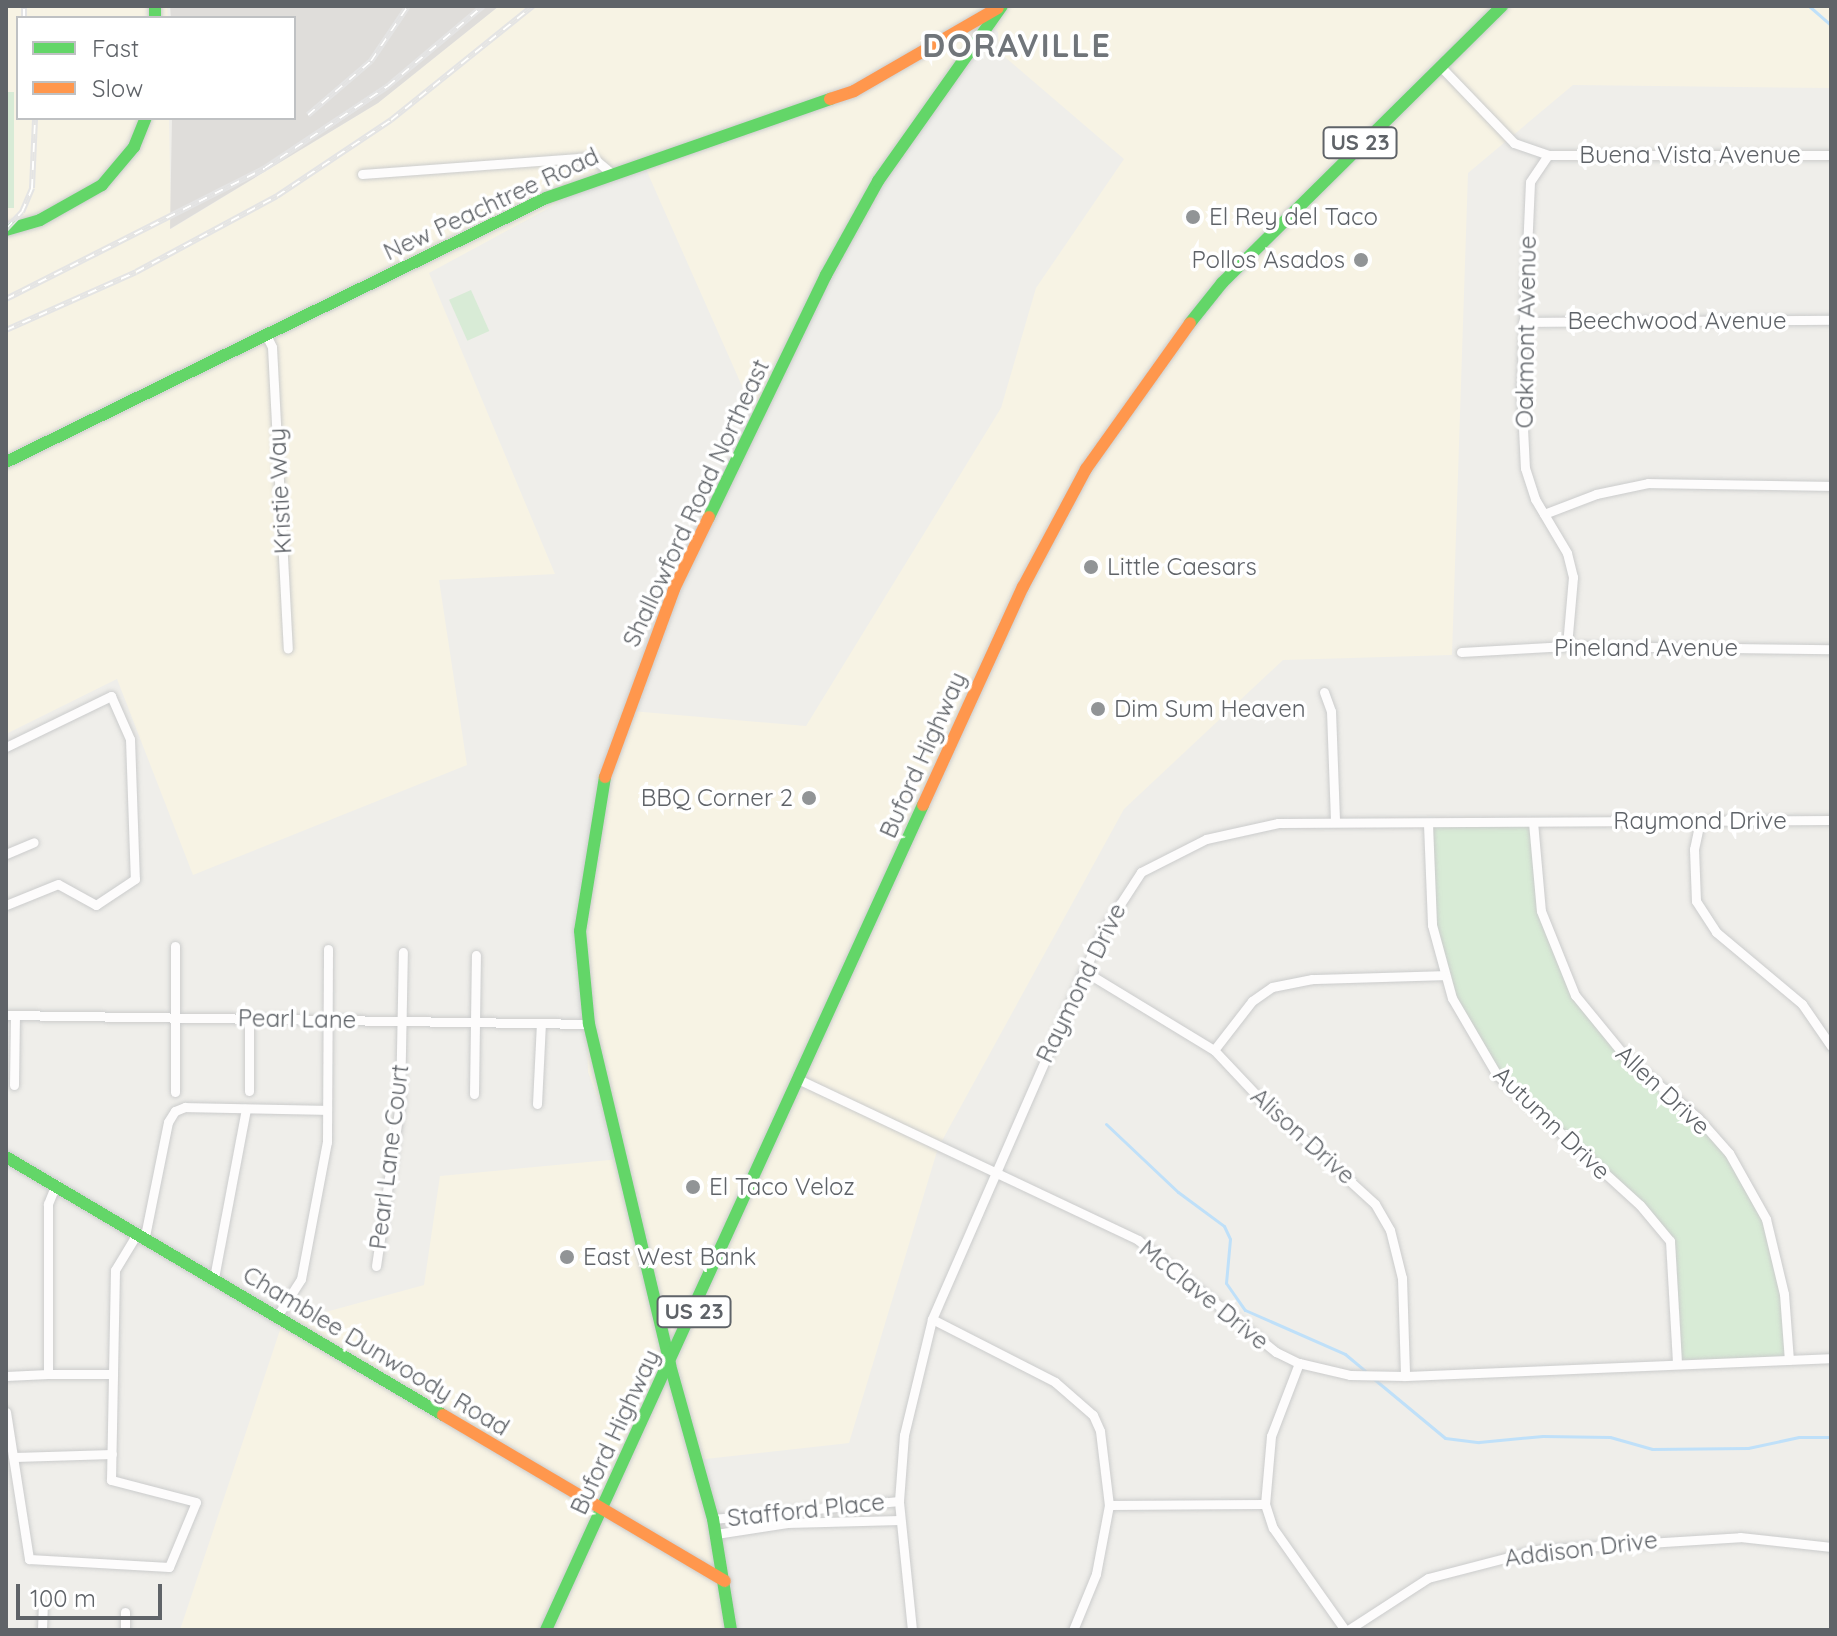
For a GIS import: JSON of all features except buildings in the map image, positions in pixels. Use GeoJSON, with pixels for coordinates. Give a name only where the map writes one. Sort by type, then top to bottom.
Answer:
{"type":"FeatureCollection","features":[{"type":"Feature","properties":{"kind":"street","name":"New Peachtree Road"},"geometry":{"type":"LineString","coordinates":[[6,462],[610,172],[854,91],[1002,6]]}},
{"type":"Feature","properties":{"kind":"street","name":"Shallowford Road Northeast"},"geometry":{"type":"LineString","coordinates":[[731,1630],[713,1519],[670,1365],[589,1024],[580,931],[596,809],[616,738],[674,589],[852,226],[1002,6]]}},
{"type":"Feature","properties":{"kind":"street","name":"Buford Highway"},"geometry":{"type":"LineString","coordinates":[[546,1630],[670,1365],[1023,587],[1093,459],[1146,379],[1222,283],[1502,6]]}},
{"type":"Feature","properties":{"kind":"street"},"geometry":{"type":"LineString","coordinates":[[1440,66],[1514,143],[1548,155]]}},
{"type":"Feature","properties":{"kind":"street"},"geometry":{"type":"LineString","coordinates":[[6,230],[40,220],[102,185],[134,147],[145,120]]}},
{"type":"Feature","properties":{"kind":"street","name":"Buena Vista Avenue"},"geometry":{"type":"LineString","coordinates":[[1548,155],[1831,155]]}},
{"type":"Feature","properties":{"kind":"street","name":"Oakmont Avenue"},"geometry":{"type":"LineString","coordinates":[[1548,155],[1530,182],[1523,322],[1525,468],[1544,514],[1567,553],[1573,577],[1567,646]]}},
{"type":"Feature","properties":{"kind":"street"},"geometry":{"type":"LineString","coordinates":[[362,174],[592,157],[610,172]]}},
{"type":"Feature","properties":{"kind":"street","name":"Beechwood Avenue"},"geometry":{"type":"LineString","coordinates":[[1523,322],[1831,320]]}},
{"type":"Feature","properties":{"kind":"street","name":"Kristie Way"},"geometry":{"type":"LineString","coordinates":[[266,335],[272,347],[288,649]]}},
{"type":"Feature","properties":{"kind":"street"},"geometry":{"type":"LineString","coordinates":[[1544,514],[1596,494],[1648,483],[1831,486]]}},
{"type":"Feature","properties":{"kind":"street","name":"Pineland Avenue"},"geometry":{"type":"LineString","coordinates":[[1461,652],[1567,646],[1831,649]]}},
{"type":"Feature","properties":{"kind":"street"},"geometry":{"type":"LineString","coordinates":[[1324,692],[1331,711],[1335,819]]}},
{"type":"Feature","properties":{"kind":"street"},"geometry":{"type":"LineString","coordinates":[[6,747],[111,696],[130,739],[132,885],[96,905],[58,884],[6,905]]}},
{"type":"Feature","properties":{"kind":"street","name":"Raymond Drive"},"geometry":{"type":"LineString","coordinates":[[912,1630],[899,1501],[904,1435],[932,1319],[994,1170],[1084,971],[1127,890],[1159,859],[1246,828],[1335,819],[1428,824],[1831,820]]}},
{"type":"Feature","properties":{"kind":"street"},"geometry":{"type":"LineString","coordinates":[[1700,821],[1694,849],[1696,901],[1716,932],[1802,1004],[1831,1046]]}},
{"type":"Feature","properties":{"kind":"street","name":"Allen Drive"},"geometry":{"type":"LineString","coordinates":[[1533,822],[1541,911],[1575,995],[1625,1056],[1698,1118],[1729,1153],[1766,1219],[1782,1283],[1789,1360]]}},
{"type":"Feature","properties":{"kind":"street","name":"Autumn Drive"},"geometry":{"type":"LineString","coordinates":[[1428,824],[1432,925],[1444,975],[1467,1028],[1497,1075],[1640,1205],[1670,1241],[1677,1364]]}},
{"type":"Feature","properties":{"kind":"street"},"geometry":{"type":"LineString","coordinates":[[6,854],[34,842]]}},
{"type":"Feature","properties":{"kind":"street"},"geometry":{"type":"LineString","coordinates":[[175,946],[175,1092]]}},
{"type":"Feature","properties":{"kind":"street"},"geometry":{"type":"LineString","coordinates":[[276,1318],[301,1279],[327,1142],[328,949]]}},
{"type":"Feature","properties":{"kind":"street","name":"Pearl Lane Court"},"geometry":{"type":"LineString","coordinates":[[376,1266],[400,1103],[403,952]]}},
{"type":"Feature","properties":{"kind":"street"},"geometry":{"type":"LineString","coordinates":[[474,1094],[476,955]]}},
{"type":"Feature","properties":{"kind":"street","name":"Alison Drive"},"geometry":{"type":"LineString","coordinates":[[1084,971],[1214,1050],[1264,1103],[1375,1204],[1390,1230],[1402,1278],[1405,1376]]}},
{"type":"Feature","properties":{"kind":"street"},"geometry":{"type":"LineString","coordinates":[[1214,1050],[1252,1001],[1272,987],[1312,979],[1444,975]]}},
{"type":"Feature","properties":{"kind":"street"},"geometry":{"type":"LineString","coordinates":[[10,1015],[14,1085]]}},
{"type":"Feature","properties":{"kind":"street","name":"Pearl Lane"},"geometry":{"type":"LineString","coordinates":[[10,1015],[589,1024]]}},
{"type":"Feature","properties":{"kind":"street"},"geometry":{"type":"LineString","coordinates":[[249,1019],[249,1091]]}},
{"type":"Feature","properties":{"kind":"street"},"geometry":{"type":"LineString","coordinates":[[537,1104],[541,1023]]}},
{"type":"Feature","properties":{"kind":"street","name":"McClave Drive"},"geometry":{"type":"LineString","coordinates":[[800,1080],[1138,1240],[1276,1352],[1299,1363],[1362,1375],[1405,1376],[1831,1358]]}},
{"type":"Feature","properties":{"kind":"street"},"geometry":{"type":"LineString","coordinates":[[6,1412],[29,1559],[169,1567],[196,1502],[111,1480],[115,1270],[142,1234],[168,1122],[175,1111],[185,1107],[327,1110]]}},
{"type":"Feature","properties":{"kind":"street"},"geometry":{"type":"LineString","coordinates":[[214,1278],[246,1109]]}},
{"type":"Feature","properties":{"kind":"street","name":"Chamblee Dunwoody Road"},"geometry":{"type":"LineString","coordinates":[[6,1157],[142,1234],[276,1318],[725,1581]]}},
{"type":"Feature","properties":{"kind":"street"},"geometry":{"type":"LineString","coordinates":[[48,1374],[48,1204],[56,1184]]}},
{"type":"Feature","properties":{"kind":"street"},"geometry":{"type":"LineString","coordinates":[[932,1319],[1055,1382],[1078,1400],[1100,1431],[1109,1505],[1096,1574],[1073,1630]]}},
{"type":"Feature","properties":{"kind":"street"},"geometry":{"type":"LineString","coordinates":[[1299,1363],[1271,1436],[1265,1504],[1273,1528],[1347,1630]]}},
{"type":"Feature","properties":{"kind":"street"},"geometry":{"type":"LineString","coordinates":[[6,1376],[113,1374]]}},
{"type":"Feature","properties":{"kind":"street"},"geometry":{"type":"LineString","coordinates":[[15,1457],[112,1454]]}},
{"type":"Feature","properties":{"kind":"street","name":"Stafford Place"},"geometry":{"type":"LineString","coordinates":[[713,1519],[899,1501]]}},
{"type":"Feature","properties":{"kind":"street"},"geometry":{"type":"LineString","coordinates":[[1109,1505],[1265,1504]]}},
{"type":"Feature","properties":{"kind":"street","name":"Stafford Place"},"geometry":{"type":"LineString","coordinates":[[716,1534],[787,1523],[900,1520]]}},
{"type":"Feature","properties":{"kind":"street","name":"Addison Drive"},"geometry":{"type":"LineString","coordinates":[[1347,1630],[1428,1578],[1536,1550],[1740,1537],[1787,1538],[1831,1547]]}},
{"type":"Feature","properties":{"kind":"street"},"geometry":{"type":"LineString","coordinates":[[42,1630],[43,1605]]}},
{"type":"Feature","properties":{"kind":"street"},"geometry":{"type":"LineString","coordinates":[[125,1612],[125,1630]]}},
{"type":"Feature","properties":{"kind":"shaded area"},"geometry":{"type":"Polygon","coordinates":[[[6,6],[167,6],[168,16],[16,16],[16,120],[169,120],[171,229],[378,103],[499,6],[1831,6],[1831,88],[1573,85],[1468,173],[1452,655],[1283,660],[1124,809],[938,1148],[849,1443],[696,1460],[731,1630],[180,1630],[282,1324],[424,1285],[440,1176],[620,1159],[588,1072],[582,913],[620,710],[806,726],[1001,408],[1036,288],[1124,159],[999,52],[998,32],[992,26],[872,196],[757,420],[641,158],[429,273],[555,574],[439,580],[467,765],[193,875],[117,679],[6,734],[6,208],[14,206],[14,92],[6,92],[6,6]]]}},
{"type":"Feature","properties":{"kind":"shaded area"},"geometry":{"type":"Polygon","coordinates":[[[170,6],[499,6],[378,103],[170,229],[172,120],[296,120],[296,16],[171,16],[170,6]]]}},
{"type":"Feature","properties":{"kind":"green space"},"geometry":{"type":"Polygon","coordinates":[[[6,92],[14,92],[14,208],[6,208],[6,92]]]}},
{"type":"Feature","properties":{"kind":"green space"},"geometry":{"type":"Polygon","coordinates":[[[471,290],[489,331],[467,341],[449,300],[471,290]]]}},
{"type":"Feature","properties":{"kind":"green space"},"geometry":{"type":"Polygon","coordinates":[[[1531,823],[1540,912],[1569,985],[1621,1055],[1692,1112],[1734,1157],[1762,1212],[1780,1269],[1791,1361],[1680,1364],[1675,1262],[1661,1226],[1477,1049],[1440,965],[1427,825],[1531,823]]]}},
{"type":"Feature","properties":{"kind":"waterway"},"geometry":{"type":"LineString","coordinates":[[1809,6],[1831,25]]}},
{"type":"Feature","properties":{"kind":"waterway"},"geometry":{"type":"LineString","coordinates":[[1106,1124],[1178,1192],[1224,1226],[1230,1239],[1226,1283],[1245,1310],[1345,1354],[1365,1371]]}},
{"type":"Feature","properties":{"kind":"waterway"},"geometry":{"type":"LineString","coordinates":[[1374,1379],[1445,1438],[1479,1442],[1543,1436],[1610,1437],[1652,1449],[1748,1448],[1799,1437],[1831,1437]]}},
{"type":"Feature","properties":{"kind":"railway"},"geometry":{"type":"LineString","coordinates":[[24,6],[24,16]]}},
{"type":"Feature","properties":{"kind":"railway"},"geometry":{"type":"LineString","coordinates":[[308,115],[371,61],[408,6]]}},
{"type":"Feature","properties":{"kind":"railway"},"geometry":{"type":"LineString","coordinates":[[6,299],[265,168],[388,86],[483,6]]}},
{"type":"Feature","properties":{"kind":"railway"},"geometry":{"type":"LineString","coordinates":[[6,330],[136,272],[277,196],[391,120],[533,6]]}},
{"type":"Feature","properties":{"kind":"railway"},"geometry":{"type":"LineString","coordinates":[[6,229],[22,212],[32,188],[35,120]]}},
{"type":"Feature","properties":{"kind":"traffic: fast"},"geometry":{"type":"LineString","coordinates":[[155,6],[155,16]]}},
{"type":"Feature","properties":{"kind":"traffic: fast"},"geometry":{"type":"LineString","coordinates":[[709,517],[826,275],[878,181],[1002,6]]}},
{"type":"Feature","properties":{"kind":"traffic: fast"},"geometry":{"type":"LineString","coordinates":[[1190,323],[1222,283],[1502,6]]}},
{"type":"Feature","properties":{"kind":"traffic: fast"},"geometry":{"type":"LineString","coordinates":[[6,462],[546,198],[830,99]]}},
{"type":"Feature","properties":{"kind":"traffic: fast"},"geometry":{"type":"LineString","coordinates":[[6,230],[40,220],[102,185],[134,147],[145,120]]}},
{"type":"Feature","properties":{"kind":"traffic: fast"},"geometry":{"type":"LineString","coordinates":[[605,777],[580,931],[589,1024],[670,1365],[713,1519],[731,1630]]}},
{"type":"Feature","properties":{"kind":"traffic: fast"},"geometry":{"type":"LineString","coordinates":[[546,1630],[923,805]]}},
{"type":"Feature","properties":{"kind":"traffic: fast"},"geometry":{"type":"LineString","coordinates":[[6,1157],[443,1415]]}},
{"type":"Feature","properties":{"kind":"traffic: slow"},"geometry":{"type":"LineString","coordinates":[[830,99],[854,91],[998,8]]}},
{"type":"Feature","properties":{"kind":"traffic: slow"},"geometry":{"type":"LineString","coordinates":[[923,805],[1023,587],[1086,469],[1190,323]]}},
{"type":"Feature","properties":{"kind":"traffic: slow"},"geometry":{"type":"LineString","coordinates":[[605,777],[674,589],[709,517]]}},
{"type":"Feature","properties":{"kind":"traffic: slow"},"geometry":{"type":"LineString","coordinates":[[443,1415],[725,1581]]}},
{"type":"Feature","properties":{"kind":"place","name":"El Rey del Taco"},"geometry":{"type":"Point","coordinates":[1193,217]}},
{"type":"Feature","properties":{"kind":"place","name":"Pollos Asados"},"geometry":{"type":"Point","coordinates":[1361,260]}},
{"type":"Feature","properties":{"kind":"place","name":"Little Caesars"},"geometry":{"type":"Point","coordinates":[1091,567]}},
{"type":"Feature","properties":{"kind":"place","name":"Dim Sum Heaven"},"geometry":{"type":"Point","coordinates":[1098,709]}},
{"type":"Feature","properties":{"kind":"place","name":"BBQ Corner 2"},"geometry":{"type":"Point","coordinates":[809,798]}},
{"type":"Feature","properties":{"kind":"place","name":"El Taco Veloz"},"geometry":{"type":"Point","coordinates":[693,1187]}},
{"type":"Feature","properties":{"kind":"place","name":"East West Bank"},"geometry":{"type":"Point","coordinates":[567,1257]}},
{"type":"Feature","properties":{"kind":"district","name":"DORAVILLE"},"geometry":{"type":"Point","coordinates":[1017,45]}}]}
